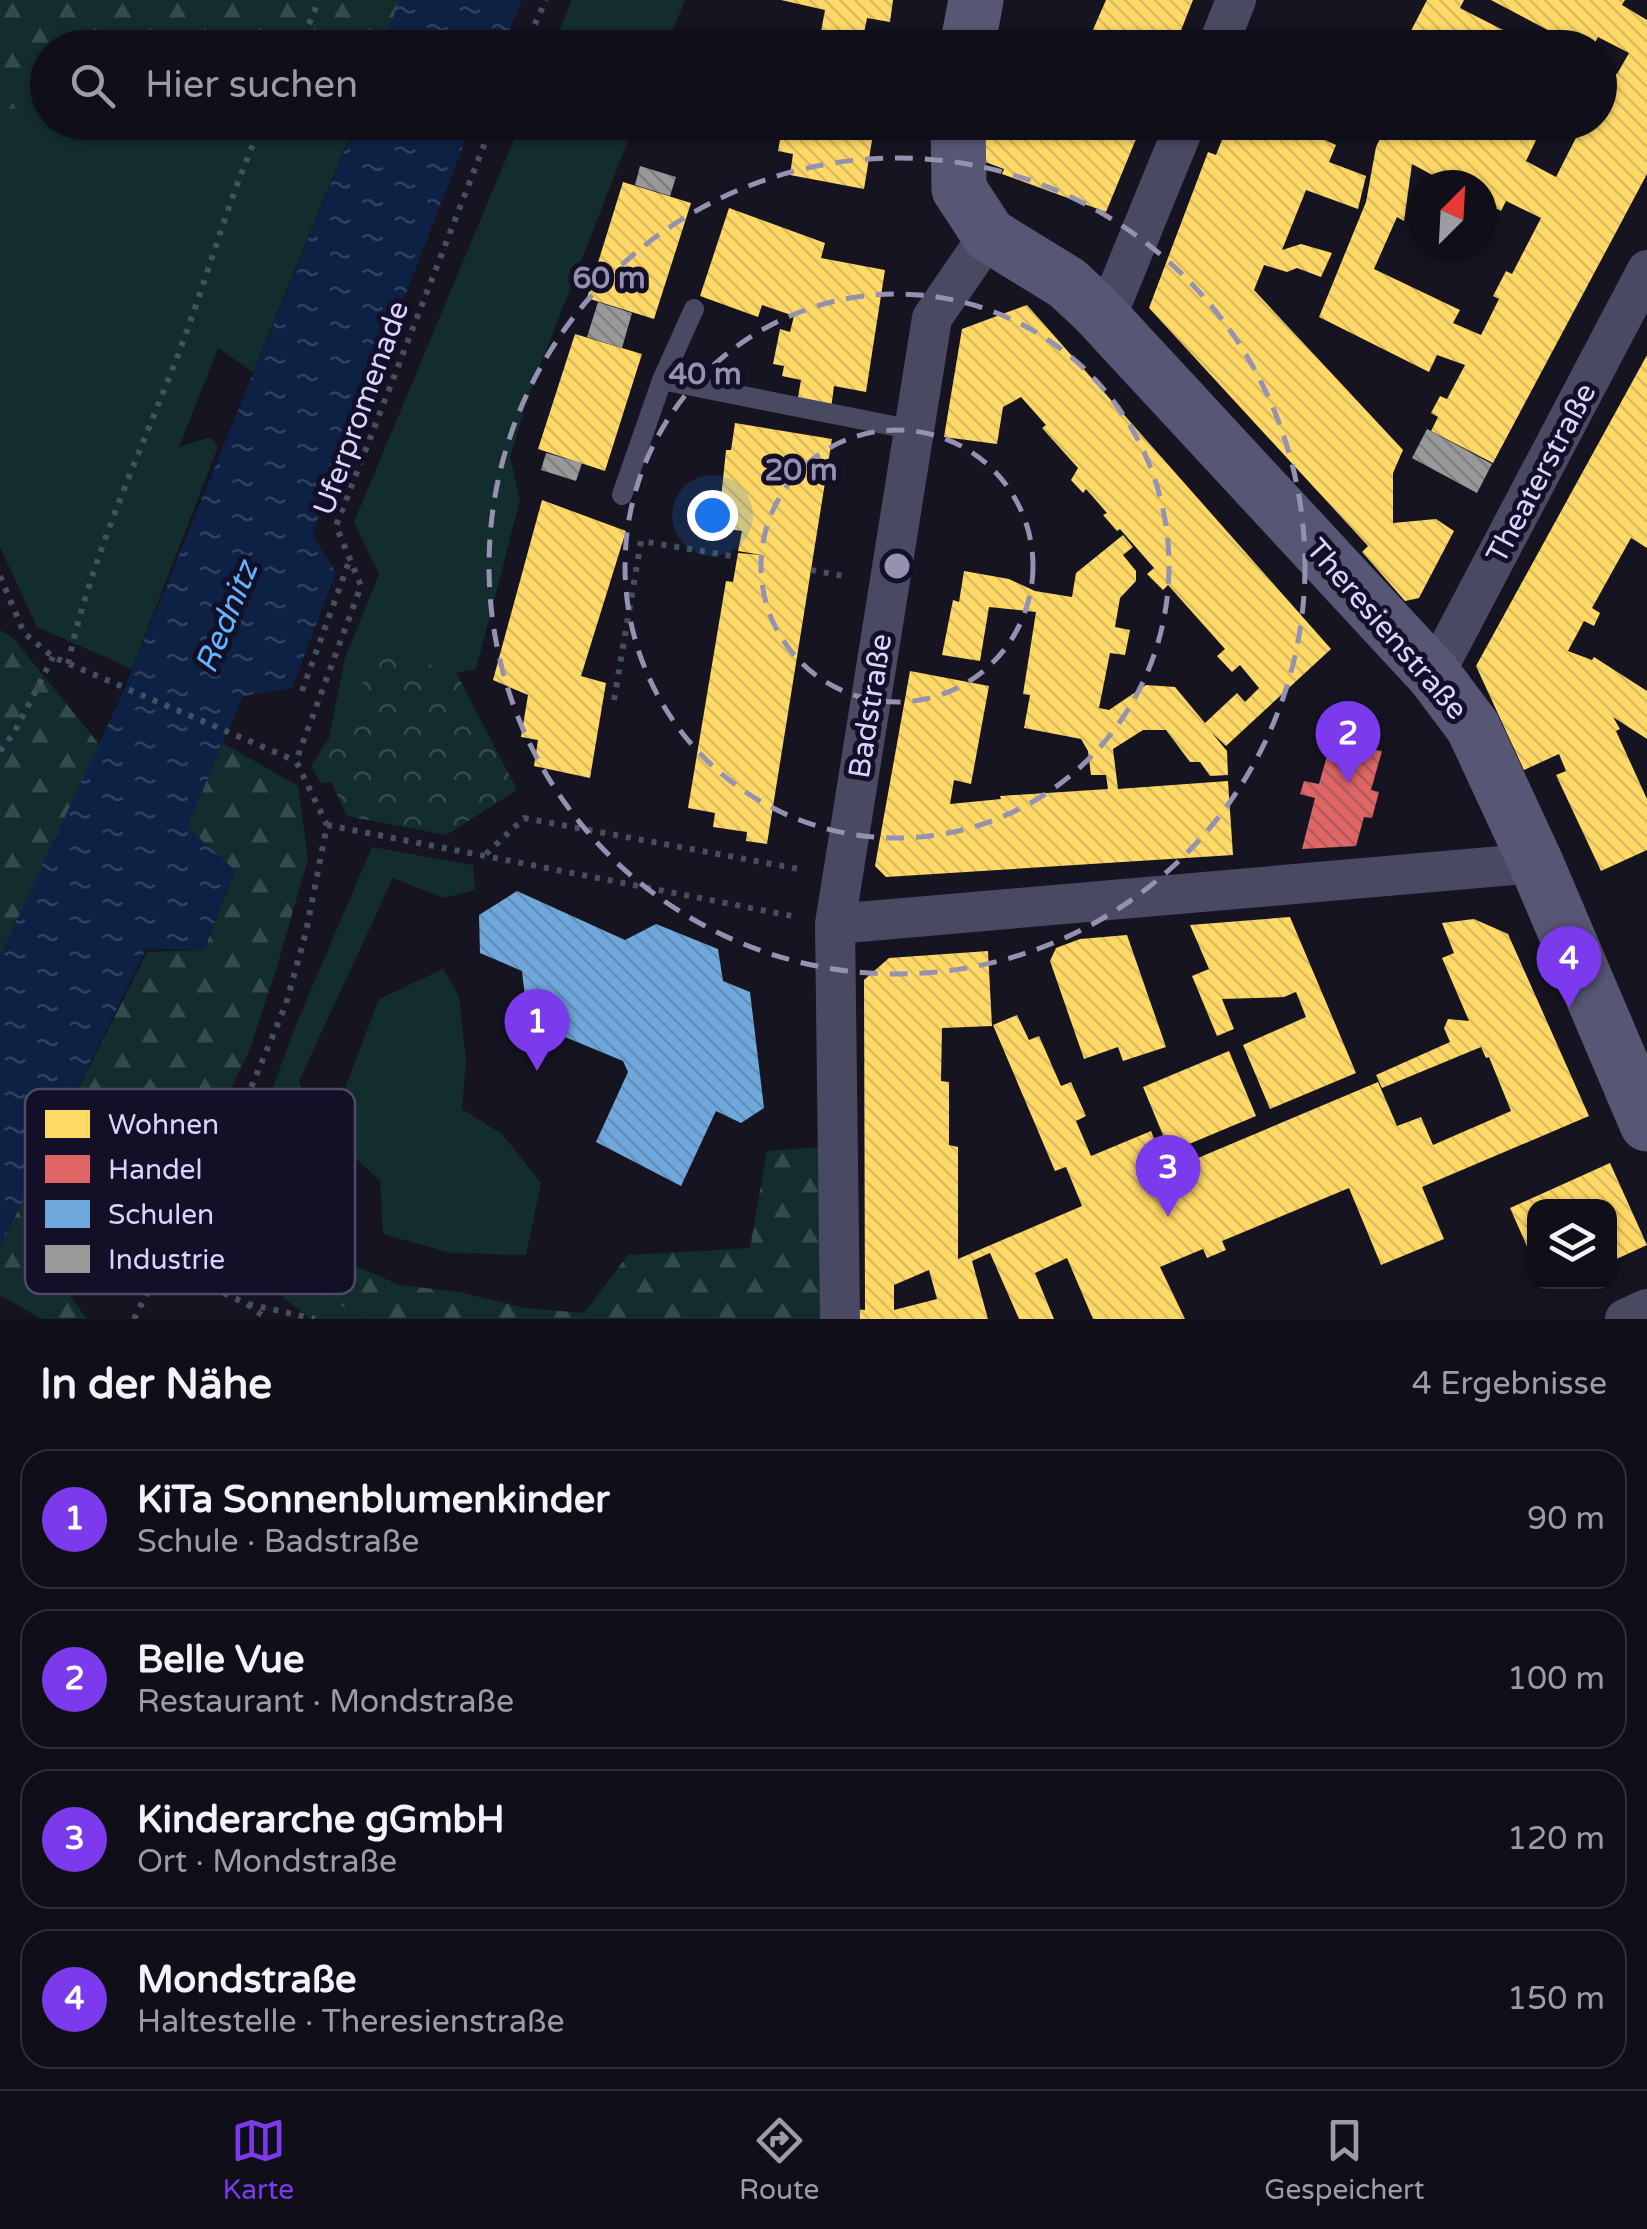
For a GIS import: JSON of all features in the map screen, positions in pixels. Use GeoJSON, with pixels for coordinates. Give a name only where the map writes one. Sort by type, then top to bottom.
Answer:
{"type":"FeatureCollection","features":[{"type":"Feature","properties":{"kind":"street"},"geometry":{"type":"LineString","coordinates":[[971,30],[976,0]]}},
{"type":"Feature","properties":{"kind":"street"},"geometry":{"type":"LineString","coordinates":[[1224,30],[1236,0]]}},
{"type":"Feature","properties":{"kind":"street"},"geometry":{"type":"LineString","coordinates":[[958,140],[959,189],[989,236]]}},
{"type":"Feature","properties":{"kind":"street"},"geometry":{"type":"LineString","coordinates":[[1105,320],[1179,140]]}},
{"type":"Feature","properties":{"kind":"street","name":"Theresienstraße"},"geometry":{"type":"LineString","coordinates":[[989,236],[1067,283],[1105,320],[1434,675],[1474,727],[1647,1124]]}},
{"type":"Feature","properties":{"kind":"street","name":"Badstraße"},"geometry":{"type":"LineString","coordinates":[[840,1319],[835,924],[932,318],[989,236]]}},
{"type":"Feature","properties":{"kind":"street","name":"Theaterstraße"},"geometry":{"type":"LineString","coordinates":[[1434,675],[1647,270]]}},
{"type":"Feature","properties":{"kind":"street"},"geometry":{"type":"LineString","coordinates":[[835,924],[1536,864]]}},
{"type":"Feature","properties":{"kind":"street"},"geometry":{"type":"LineString","coordinates":[[1626,1319],[1647,1309]]}},
{"type":"Feature","properties":{"kind":"lane"},"geometry":{"type":"LineString","coordinates":[[622,496],[662,380],[694,309]]}},
{"type":"Feature","properties":{"kind":"lane"},"geometry":{"type":"LineString","coordinates":[[662,380],[914,430]]}},
{"type":"Feature","properties":{"kind":"path"},"geometry":{"type":"LineString","coordinates":[[306,30],[318,0]]}},
{"type":"Feature","properties":{"kind":"path"},"geometry":{"type":"LineString","coordinates":[[532,30],[546,0]]}},
{"type":"Feature","properties":{"kind":"path"},"geometry":{"type":"LineString","coordinates":[[68,664],[80,607],[186,336],[239,174],[255,140]]}},
{"type":"Feature","properties":{"kind":"path","name":"Uferpromenade"},"geometry":{"type":"LineString","coordinates":[[296,762],[361,586],[336,526],[486,140]]}},
{"type":"Feature","properties":{"kind":"path"},"geometry":{"type":"LineString","coordinates":[[614,700],[640,541],[737,557]]}},
{"type":"Feature","properties":{"kind":"path"},"geometry":{"type":"LineString","coordinates":[[302,691],[350,558]]}},
{"type":"Feature","properties":{"kind":"path"},"geometry":{"type":"LineString","coordinates":[[0,576],[24,633],[53,657],[296,762],[327,825],[306,932],[286,1004],[250,1089]]}},
{"type":"Feature","properties":{"kind":"path"},"geometry":{"type":"LineString","coordinates":[[0,751],[14,734],[53,657]]}},
{"type":"Feature","properties":{"kind":"path"},"geometry":{"type":"LineString","coordinates":[[485,855],[524,818],[842,877]]}},
{"type":"Feature","properties":{"kind":"path"},"geometry":{"type":"LineString","coordinates":[[327,825],[835,924]]}},
{"type":"Feature","properties":{"kind":"path"},"geometry":{"type":"LineString","coordinates":[[134,1319],[148,1294]]}},
{"type":"Feature","properties":{"kind":"path"},"geometry":{"type":"LineString","coordinates":[[226,1294],[267,1319]]}},
{"type":"Feature","properties":{"kind":"path"},"geometry":{"type":"LineString","coordinates":[[246,1304],[315,1319]]}},
{"type":"Feature","properties":{"kind":"green space"},"geometry":{"type":"Polygon","coordinates":[[[0,0],[400,0],[390,30],[30,30],[30,107],[0,110],[0,0]]]}},
{"type":"Feature","properties":{"kind":"green space"},"geometry":{"type":"Polygon","coordinates":[[[572,0],[685,0],[673,30],[559,30],[572,0]]]}},
{"type":"Feature","properties":{"kind":"green space"},"geometry":{"type":"Polygon","coordinates":[[[30,107],[30,140],[348,140],[253,372],[218,348],[179,447],[210,437],[218,447],[132,669],[37,627],[0,547],[0,110],[30,107]]]}},
{"type":"Feature","properties":{"kind":"green space"},"geometry":{"type":"Polygon","coordinates":[[[514,140],[628,140],[528,397],[510,457],[520,500],[476,669],[377,687],[380,778],[321,783],[311,766],[329,738],[345,658],[379,574],[354,522],[514,140]]]}},
{"type":"Feature","properties":{"kind":"green space"},"geometry":{"type":"Polygon","coordinates":[[[0,630],[13,638],[103,749],[0,957],[0,630]]]}},
{"type":"Feature","properties":{"kind":"green space"},"geometry":{"type":"Polygon","coordinates":[[[381,651],[456,672],[517,790],[446,835],[347,816],[320,758],[381,651]]]}},
{"type":"Feature","properties":{"kind":"green space"},"geometry":{"type":"Polygon","coordinates":[[[221,742],[298,786],[308,859],[248,1054],[230,1089],[78,1089],[147,952],[204,950],[235,871],[186,826],[221,742]]]}},
{"type":"Feature","properties":{"kind":"green space"},"geometry":{"type":"Polygon","coordinates":[[[372,847],[473,865],[475,890],[444,898],[393,878],[299,1081],[302,1089],[272,1089],[372,847]]]}},
{"type":"Feature","properties":{"kind":"green space"},"geometry":{"type":"Polygon","coordinates":[[[443,969],[459,996],[466,1061],[462,1109],[502,1134],[541,1183],[526,1255],[451,1253],[383,1234],[380,1181],[355,1158],[355,1089],[345,1089],[346,1085],[379,999],[443,969]]]}},
{"type":"Feature","properties":{"kind":"green space"},"geometry":{"type":"Polygon","coordinates":[[[819,1147],[824,1319],[367,1319],[318,1294],[355,1294],[355,1266],[400,1285],[459,1292],[525,1308],[584,1313],[628,1255],[750,1248],[767,1151],[819,1147]]]}},
{"type":"Feature","properties":{"kind":"green space"},"geometry":{"type":"Polygon","coordinates":[[[25,1195],[25,1294],[69,1294],[87,1319],[42,1319],[0,1295],[0,1246],[25,1195]]]}},
{"type":"Feature","properties":{"kind":"green space"},"geometry":{"type":"Polygon","coordinates":[[[279,1294],[318,1294],[367,1319],[310,1319],[279,1294]]]}},
{"type":"Feature","properties":{"kind":"water"},"geometry":{"type":"Polygon","coordinates":[[[399,0],[522,0],[509,30],[389,30],[399,0]]]}},
{"type":"Feature","properties":{"kind":"water","name":"Rednitz"},"geometry":{"type":"Polygon","coordinates":[[[349,140],[465,140],[312,535],[336,572],[292,688],[243,696],[187,827],[235,870],[204,950],[146,949],[77,1089],[25,1089],[25,1196],[0,1247],[0,956],[120,699],[349,140]]]}},
{"type":"Feature","properties":{"kind":"building: Wohnen"},"geometry":{"type":"Polygon","coordinates":[[[781,0],[893,0],[890,22],[867,18],[865,30],[821,30],[825,10],[781,0]]]}},
{"type":"Feature","properties":{"kind":"building: Wohnen"},"geometry":{"type":"Polygon","coordinates":[[[1106,0],[1193,0],[1181,30],[1093,30],[1106,0]]]}},
{"type":"Feature","properties":{"kind":"building: Wohnen"},"geometry":{"type":"Polygon","coordinates":[[[1427,0],[1464,0],[1460,8],[1503,30],[1411,30],[1427,0]]]}},
{"type":"Feature","properties":{"kind":"building: Wohnen"},"geometry":{"type":"Polygon","coordinates":[[[1491,0],[1625,0],[1622,5],[1647,20],[1647,174],[1493,463],[1431,431],[1438,417],[1431,413],[1440,396],[1447,399],[1465,365],[1437,355],[1429,372],[1319,317],[1366,202],[1379,140],[1536,140],[1526,161],[1556,177],[1575,140],[1617,140],[1617,74],[1629,53],[1617,47],[1617,30],[1548,30],[1491,0]]]}},
{"type":"Feature","properties":{"kind":"building: Wohnen"},"geometry":{"type":"Polygon","coordinates":[[[780,140],[872,140],[864,189],[790,175],[793,154],[778,151],[780,140]]]}},
{"type":"Feature","properties":{"kind":"building: Wohnen"},"geometry":{"type":"Polygon","coordinates":[[[983,140],[1136,140],[1106,212],[1002,174],[1004,169],[980,160],[983,140]]]}},
{"type":"Feature","properties":{"kind":"building: Wohnen"},"geometry":{"type":"Polygon","coordinates":[[[1222,140],[1325,140],[1336,145],[1329,162],[1366,176],[1358,209],[1306,190],[1282,250],[1301,244],[1332,253],[1321,277],[1297,268],[1287,272],[1264,265],[1254,290],[1403,450],[1393,473],[1393,523],[1436,519],[1454,531],[1419,598],[1405,601],[1362,552],[1368,546],[1149,308],[1208,152],[1216,155],[1222,140]]]}},
{"type":"Feature","properties":{"kind":"building: Wohnen"},"geometry":{"type":"Polygon","coordinates":[[[623,182],[691,203],[654,319],[587,298],[623,182]]]}},
{"type":"Feature","properties":{"kind":"building: Wohnen"},"geometry":{"type":"Polygon","coordinates":[[[729,208],[825,243],[821,258],[885,270],[866,392],[834,386],[831,409],[797,403],[801,380],[782,376],[784,366],[773,364],[780,329],[790,332],[794,316],[762,305],[758,317],[700,296],[729,208]]]}},
{"type":"Feature","properties":{"kind":"building: Wohnen"},"geometry":{"type":"Polygon","coordinates":[[[1027,305],[1331,649],[1226,746],[1212,733],[1227,751],[1228,775],[1210,776],[1200,762],[1190,762],[1166,730],[1143,730],[1113,749],[1118,789],[1228,781],[1233,855],[886,877],[875,866],[910,671],[989,686],[971,784],[954,780],[950,804],[1001,799],[1000,796],[1108,789],[1106,775],[1091,775],[1088,751],[1081,739],[1024,728],[1030,695],[1023,694],[1036,612],[989,607],[980,661],[942,655],[953,600],[959,602],[964,571],[1072,597],[1076,573],[1123,535],[1133,547],[1123,555],[1136,571],[1136,581],[1120,598],[1115,627],[1130,630],[1125,655],[1110,653],[1099,708],[1109,710],[1146,685],[1175,687],[1205,723],[1237,693],[1245,702],[1259,688],[1240,665],[1232,672],[1217,656],[1225,649],[1168,585],[1163,590],[1147,574],[1154,568],[1120,529],[1117,531],[1103,515],[1107,513],[1086,489],[1083,493],[1071,480],[1078,468],[1042,428],[1046,425],[1021,397],[1003,407],[997,444],[944,437],[962,329],[1027,305]]]}},
{"type":"Feature","properties":{"kind":"building: Wohnen"},"geometry":{"type":"Polygon","coordinates":[[[575,334],[642,354],[605,471],[538,449],[575,334]]]}},
{"type":"Feature","properties":{"kind":"building: Wohnen"},"geometry":{"type":"Polygon","coordinates":[[[1647,355],[1647,548],[1631,538],[1592,608],[1600,613],[1594,626],[1584,621],[1568,651],[1592,660],[1594,657],[1647,691],[1647,739],[1613,717],[1647,799],[1647,850],[1601,871],[1556,775],[1566,771],[1559,754],[1524,770],[1476,666],[1647,355]]]}},
{"type":"Feature","properties":{"kind":"building: Wohnen"},"geometry":{"type":"Polygon","coordinates":[[[735,423],[832,439],[767,844],[746,841],[747,832],[713,827],[715,813],[688,808],[726,581],[733,582],[738,553],[762,555],[738,551],[742,531],[729,529],[731,521],[719,518],[726,450],[731,450],[735,423]]]}},
{"type":"Feature","properties":{"kind":"building: Wohnen"},"geometry":{"type":"Polygon","coordinates":[[[542,500],[626,531],[581,676],[606,683],[590,778],[534,766],[538,740],[521,737],[528,695],[493,680],[542,500]]]}},
{"type":"Feature","properties":{"kind":"building: Wohnen"},"geometry":{"type":"Polygon","coordinates":[[[1290,917],[1356,1073],[1270,1109],[1243,1045],[1306,1017],[1296,992],[1284,997],[1222,999],[1234,1029],[1217,1036],[1192,976],[1209,969],[1190,925],[1290,917]]]}},
{"type":"Feature","properties":{"kind":"building: Wohnen"},"geometry":{"type":"Polygon","coordinates":[[[1474,919],[1508,934],[1589,1116],[1422,1187],[1444,1239],[1381,1265],[1349,1188],[1222,1241],[1226,1250],[1207,1258],[1203,1249],[1160,1267],[1185,1319],[1093,1319],[1067,1258],[1035,1273],[1054,1319],[1019,1319],[990,1253],[972,1261],[988,1319],[853,1319],[853,1309],[865,1310],[864,980],[889,958],[988,951],[992,1026],[942,1028],[941,1081],[949,1082],[949,1145],[958,1147],[958,1259],[1082,1206],[1066,1167],[1055,1171],[993,1025],[1017,1015],[1029,1040],[1039,1036],[1061,1086],[1071,1082],[1086,1116],[1076,1121],[1091,1156],[1151,1131],[1167,1171],[1378,1082],[1397,1126],[1421,1117],[1433,1145],[1511,1111],[1481,1047],[1382,1088],[1376,1075],[1450,1042],[1444,1028],[1448,1019],[1469,1021],[1442,958],[1454,953],[1442,923],[1474,919]],[[929,1270],[894,1285],[894,1310],[937,1299],[929,1270]]]}},
{"type":"Feature","properties":{"kind":"building: Wohnen"},"geometry":{"type":"Polygon","coordinates":[[[1127,935],[1166,1047],[1123,1061],[1118,1047],[1084,1059],[1050,961],[1056,948],[1080,939],[1127,935]]]}},
{"type":"Feature","properties":{"kind":"building: Wohnen"},"geometry":{"type":"Polygon","coordinates":[[[1229,1051],[1256,1116],[1170,1152],[1143,1087],[1229,1051]]]}},
{"type":"Feature","properties":{"kind":"building: Wohnen"},"geometry":{"type":"Polygon","coordinates":[[[1610,1163],[1647,1245],[1617,1259],[1617,1199],[1530,1199],[1610,1163]]]}},
{"type":"Feature","properties":{"kind":"building: Wohnen"},"geometry":{"type":"Polygon","coordinates":[[[1527,1200],[1527,1246],[1510,1208],[1527,1200]]]}},
{"type":"Feature","properties":{"kind":"building: Handel"},"geometry":{"type":"Polygon","coordinates":[[[1331,742],[1382,751],[1371,790],[1379,792],[1372,818],[1364,817],[1356,846],[1302,849],[1315,798],[1300,794],[1304,781],[1319,784],[1331,742]]]}},
{"type":"Feature","properties":{"kind":"building: Schulen"},"geometry":{"type":"Polygon","coordinates":[[[517,891],[625,940],[656,924],[718,949],[723,981],[750,992],[764,1108],[741,1123],[716,1111],[681,1186],[596,1142],[628,1072],[623,1061],[565,1037],[552,1017],[526,1006],[522,971],[480,953],[479,915],[517,891]]]}},
{"type":"Feature","properties":{"kind":"building: Industrie"},"geometry":{"type":"Polygon","coordinates":[[[640,166],[676,177],[670,196],[635,185],[640,166]]]}},
{"type":"Feature","properties":{"kind":"building: Industrie"},"geometry":{"type":"Polygon","coordinates":[[[598,302],[632,313],[622,348],[587,337],[598,302]]]}},
{"type":"Feature","properties":{"kind":"building: Industrie"},"geometry":{"type":"Polygon","coordinates":[[[1427,429],[1492,464],[1477,493],[1412,458],[1427,429]]]}},
{"type":"Feature","properties":{"kind":"building: Industrie"},"geometry":{"type":"Polygon","coordinates":[[[546,453],[582,463],[576,481],[541,470],[546,453]]]}},
{"type":"Feature","properties":{"kind":"place","name":"Belle Vue"},"geometry":{"type":"Point","coordinates":[1348,783]}},
{"type":"Feature","properties":{"kind":"place","name":"Mondstraße"},"geometry":{"type":"Point","coordinates":[1569,1008]}},
{"type":"Feature","properties":{"kind":"place","name":"KiTa Sonnenblumenkinder"},"geometry":{"type":"Point","coordinates":[537,1071]}},
{"type":"Feature","properties":{"kind":"place","name":"Kinderarche gGmbH"},"geometry":{"type":"Point","coordinates":[1168,1217]}}]}
